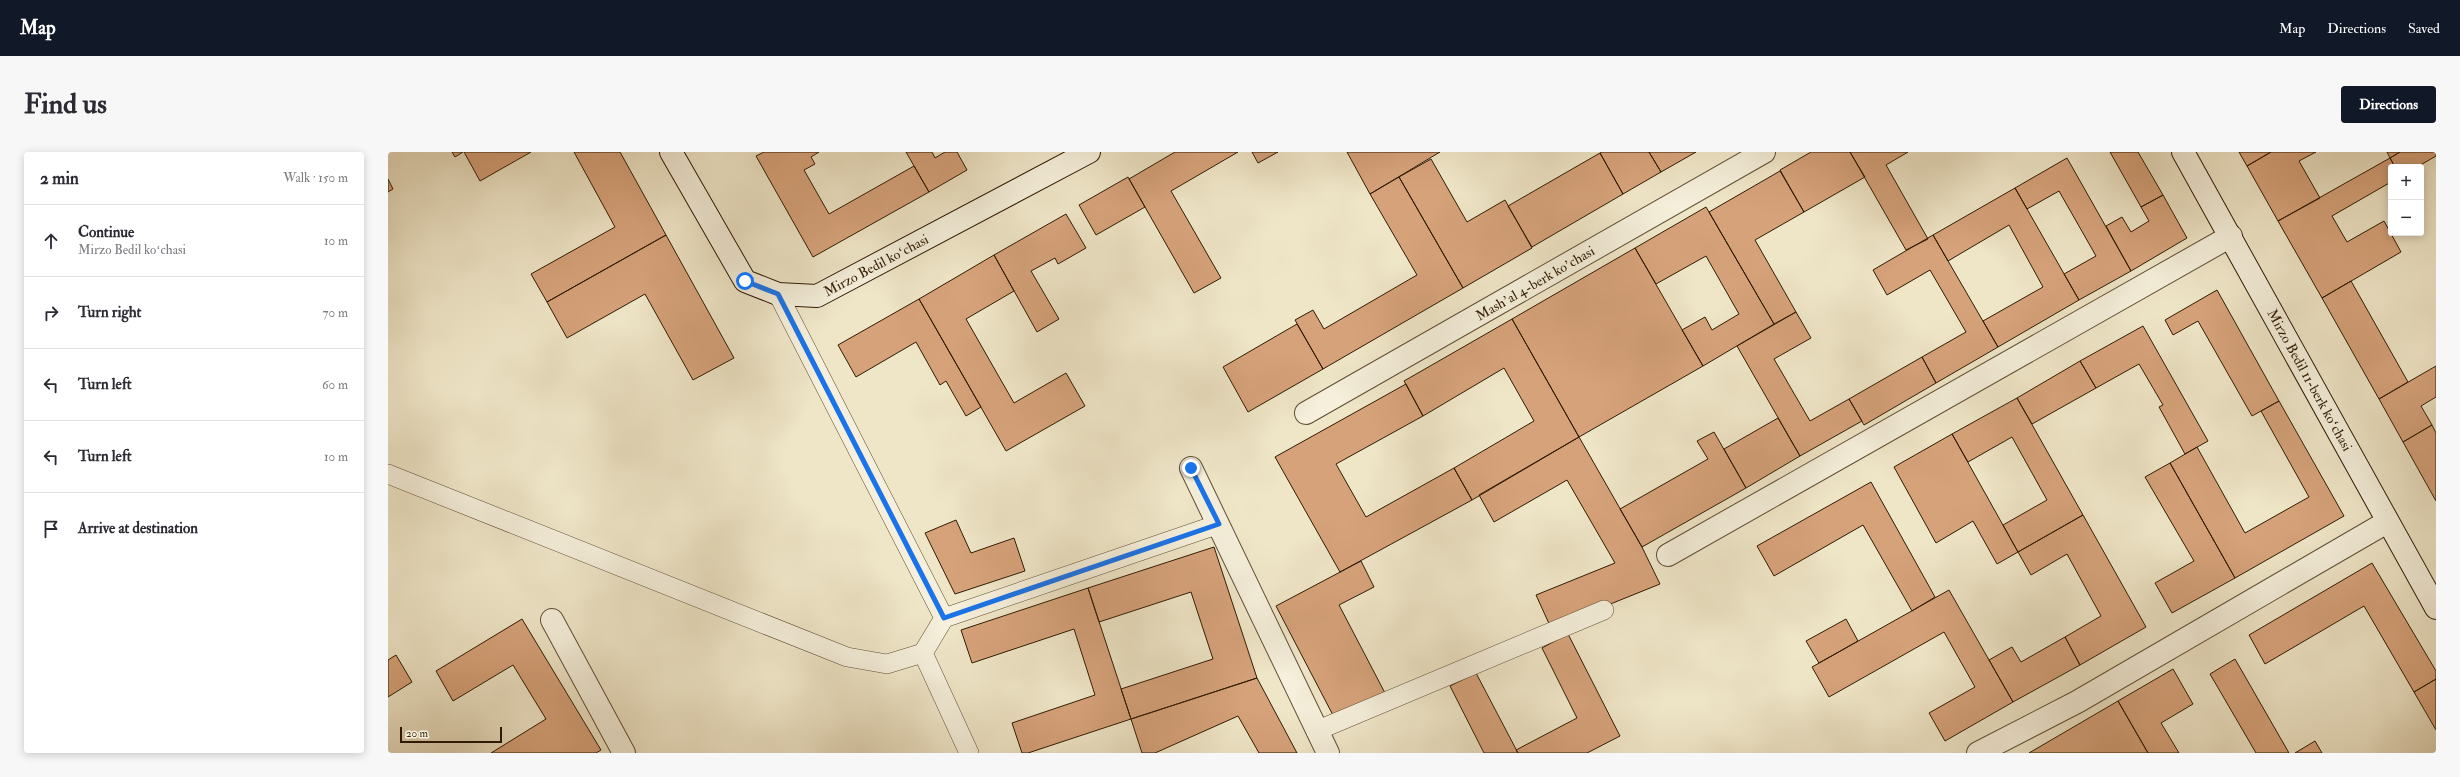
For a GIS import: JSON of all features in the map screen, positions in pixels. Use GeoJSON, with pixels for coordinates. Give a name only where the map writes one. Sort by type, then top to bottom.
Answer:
{"type":"FeatureCollection","features":[{"type":"Feature","properties":{"kind":"street","name":"Mirzo Bedil koʻchasi"},"geometry":{"type":"LineString","coordinates":[[671,152],[745,281],[778,294],[817,296],[1088,152]]}},
{"type":"Feature","properties":{"kind":"street","name":"Mashʼal 4-berk koʼchasi"},"geometry":{"type":"LineString","coordinates":[[1306,413],[1764,152]]}},
{"type":"Feature","properties":{"kind":"street","name":"Mirzo Bedil 11-berk koʻchasi"},"geometry":{"type":"LineString","coordinates":[[2183,152],[2231,236],[2387,522],[2436,608]]}},
{"type":"Feature","properties":{"kind":"street"},"geometry":{"type":"LineString","coordinates":[[1668,555],[2231,236]]}},
{"type":"Feature","properties":{"kind":"street"},"geometry":{"type":"LineString","coordinates":[[1191,468],[1219,524],[1316,731],[1328,753]]}},
{"type":"Feature","properties":{"kind":"street"},"geometry":{"type":"LineString","coordinates":[[1978,753],[2077,702],[2387,522]]}},
{"type":"Feature","properties":{"kind":"street"},"geometry":{"type":"LineString","coordinates":[[552,620],[624,753]]}},
{"type":"Feature","properties":{"kind":"lane"},"geometry":{"type":"LineString","coordinates":[[778,294],[944,618]]}},
{"type":"Feature","properties":{"kind":"lane"},"geometry":{"type":"LineString","coordinates":[[388,474],[847,657],[887,664],[923,653],[944,618],[1219,524]]}},
{"type":"Feature","properties":{"kind":"lane"},"geometry":{"type":"LineString","coordinates":[[1316,731],[1604,610]]}},
{"type":"Feature","properties":{"kind":"lane"},"geometry":{"type":"LineString","coordinates":[[923,653],[969,753]]}},
{"type":"Feature","properties":{"kind":"building"},"geometry":{"type":"Polygon","coordinates":[[[452,152],[463,152],[455,157],[452,152]]]}},
{"type":"Feature","properties":{"kind":"building"},"geometry":{"type":"Polygon","coordinates":[[[464,152],[531,152],[480,181],[464,152]]]}},
{"type":"Feature","properties":{"kind":"building"},"geometry":{"type":"Polygon","coordinates":[[[574,152],[620,152],[666,235],[547,302],[531,274],[615,227],[574,152]]]}},
{"type":"Feature","properties":{"kind":"building"},"geometry":{"type":"Polygon","coordinates":[[[764,152],[819,152],[811,157],[815,164],[804,170],[829,214],[914,166],[929,192],[813,257],[756,156],[764,152]]]}},
{"type":"Feature","properties":{"kind":"building"},"geometry":{"type":"Polygon","coordinates":[[[906,152],[932,152],[935,158],[945,152],[957,152],[967,170],[929,192],[906,152]]]}},
{"type":"Feature","properties":{"kind":"building"},"geometry":{"type":"Polygon","coordinates":[[[1175,152],[1238,152],[1171,191],[1221,278],[1194,293],[1129,179],[1175,152]]]}},
{"type":"Feature","properties":{"kind":"building"},"geometry":{"type":"Polygon","coordinates":[[[1252,152],[1278,152],[1258,163],[1252,152]]]}},
{"type":"Feature","properties":{"kind":"building"},"geometry":{"type":"Polygon","coordinates":[[[1347,152],[1440,152],[1370,194],[1347,152]]]}},
{"type":"Feature","properties":{"kind":"building"},"geometry":{"type":"Polygon","coordinates":[[[1649,152],[1661,172],[1623,194],[1600,153],[1649,152]]]}},
{"type":"Feature","properties":{"kind":"building"},"geometry":{"type":"Polygon","coordinates":[[[1649,152],[1696,152],[1661,172],[1649,152]]]}},
{"type":"Feature","properties":{"kind":"building"},"geometry":{"type":"Polygon","coordinates":[[[1811,152],[1850,152],[1865,177],[1804,212],[1780,170],[1811,152]]]}},
{"type":"Feature","properties":{"kind":"building"},"geometry":{"type":"Polygon","coordinates":[[[1850,152],[1908,152],[1886,165],[1928,239],[1906,250],[1850,152]]]}},
{"type":"Feature","properties":{"kind":"building"},"geometry":{"type":"Polygon","coordinates":[[[2110,152],[2138,152],[2163,195],[2141,207],[2110,152]]]}},
{"type":"Feature","properties":{"kind":"building"},"geometry":{"type":"Polygon","coordinates":[[[2239,152],[2271,152],[2247,166],[2239,152]]]}},
{"type":"Feature","properties":{"kind":"building"},"geometry":{"type":"Polygon","coordinates":[[[2271,152],[2316,152],[2299,161],[2320,198],[2278,221],[2247,166],[2271,152]]]}},
{"type":"Feature","properties":{"kind":"building"},"geometry":{"type":"Polygon","coordinates":[[[2387,152],[2400,152],[2390,158],[2387,152]]]}},
{"type":"Feature","properties":{"kind":"building"},"geometry":{"type":"Polygon","coordinates":[[[2400,152],[2436,152],[2436,156],[2422,164],[2393,164],[2390,158],[2400,152]]]}},
{"type":"Feature","properties":{"kind":"building"},"geometry":{"type":"Polygon","coordinates":[[[1600,153],[1623,194],[1532,247],[1508,206],[1600,153]]]}},
{"type":"Feature","properties":{"kind":"building"},"geometry":{"type":"Polygon","coordinates":[[[2067,158],[2131,271],[2079,300],[2064,274],[2096,256],[2059,191],[2027,209],[2015,188],[2067,158]]]}},
{"type":"Feature","properties":{"kind":"building"},"geometry":{"type":"Polygon","coordinates":[[[2390,158],[2393,164],[2388,164],[2388,184],[2332,216],[2347,242],[2384,221],[2388,228],[2388,236],[2392,236],[2401,252],[2322,298],[2278,221],[2390,158]]]}},
{"type":"Feature","properties":{"kind":"building"},"geometry":{"type":"Polygon","coordinates":[[[1431,159],[1467,222],[1505,200],[1532,248],[1463,288],[1399,177],[1431,159]]]}},
{"type":"Feature","properties":{"kind":"building"},"geometry":{"type":"Polygon","coordinates":[[[1780,171],[1804,212],[1755,240],[1796,312],[1774,324],[1709,212],[1780,171]]]}},
{"type":"Feature","properties":{"kind":"building"},"geometry":{"type":"Polygon","coordinates":[[[1128,177],[1145,207],[1096,235],[1079,205],[1128,177]]]}},
{"type":"Feature","properties":{"kind":"building"},"geometry":{"type":"Polygon","coordinates":[[[1399,177],[1463,288],[1323,369],[1295,320],[1313,310],[1324,329],[1417,275],[1370,194],[1399,177]]]}},
{"type":"Feature","properties":{"kind":"building"},"geometry":{"type":"Polygon","coordinates":[[[388,179],[393,189],[388,192],[388,179]]]}},
{"type":"Feature","properties":{"kind":"building"},"geometry":{"type":"Polygon","coordinates":[[[2015,188],[2079,300],[1998,347],[1983,321],[2043,287],[2009,225],[1948,261],[1933,235],[2015,188]]]}},
{"type":"Feature","properties":{"kind":"building"},"geometry":{"type":"Polygon","coordinates":[[[2163,195],[2187,238],[2131,271],[2106,226],[2122,217],[2131,232],[2149,221],[2141,207],[2163,195]]]}},
{"type":"Feature","properties":{"kind":"building"},"geometry":{"type":"Polygon","coordinates":[[[1706,207],[1774,324],[1703,366],[1682,330],[1705,317],[1712,330],[1739,314],[1706,256],[1656,284],[1635,248],[1706,207]]]}},
{"type":"Feature","properties":{"kind":"building"},"geometry":{"type":"Polygon","coordinates":[[[1066,214],[1086,248],[1058,264],[1055,258],[1031,271],[1059,319],[1037,332],[994,255],[1066,214]]]}},
{"type":"Feature","properties":{"kind":"building"},"geometry":{"type":"Polygon","coordinates":[[[666,235],[734,358],[693,380],[645,294],[567,338],[547,302],[666,235]]]}},
{"type":"Feature","properties":{"kind":"building"},"geometry":{"type":"Polygon","coordinates":[[[1933,235],[1998,347],[1936,383],[1922,357],[1966,332],[1930,270],[1887,295],[1873,270],[1933,235]]]}},
{"type":"Feature","properties":{"kind":"building"},"geometry":{"type":"Polygon","coordinates":[[[1635,248],[1703,366],[1579,437],[1512,319],[1635,248]]]}},
{"type":"Feature","properties":{"kind":"building"},"geometry":{"type":"Polygon","coordinates":[[[994,255],[1014,291],[966,319],[1014,403],[1066,373],[1085,406],[1006,451],[919,299],[994,255]]]}},
{"type":"Feature","properties":{"kind":"building"},"geometry":{"type":"Polygon","coordinates":[[[2351,281],[2408,382],[2379,399],[2322,298],[2351,281]]]}},
{"type":"Feature","properties":{"kind":"building"},"geometry":{"type":"Polygon","coordinates":[[[2217,290],[2279,401],[2252,416],[2198,321],[2173,335],[2165,320],[2217,290]]]}},
{"type":"Feature","properties":{"kind":"building"},"geometry":{"type":"Polygon","coordinates":[[[919,299],[981,407],[966,416],[946,381],[940,385],[916,342],[856,377],[838,345],[919,299]]]}},
{"type":"Feature","properties":{"kind":"building"},"geometry":{"type":"Polygon","coordinates":[[[1796,312],[1811,338],[1774,359],[1810,421],[1849,399],[1862,421],[1800,456],[1737,346],[1796,312]]]}},
{"type":"Feature","properties":{"kind":"building"},"geometry":{"type":"Polygon","coordinates":[[[1512,319],[1579,437],[1472,500],[1454,468],[1534,421],[1504,368],[1423,416],[1404,381],[1512,319]]]}},
{"type":"Feature","properties":{"kind":"building"},"geometry":{"type":"Polygon","coordinates":[[[1297,324],[1323,369],[1248,412],[1223,367],[1297,324]]]}},
{"type":"Feature","properties":{"kind":"building"},"geometry":{"type":"Polygon","coordinates":[[[2143,326],[2208,441],[2185,454],[2159,407],[2163,405],[2139,364],[2096,388],[2080,361],[2143,326]]]}},
{"type":"Feature","properties":{"kind":"building"},"geometry":{"type":"Polygon","coordinates":[[[1922,357],[1936,383],[1864,425],[1849,399],[1922,357]]]}},
{"type":"Feature","properties":{"kind":"building"},"geometry":{"type":"Polygon","coordinates":[[[2080,361],[2096,388],[2032,424],[2017,398],[2080,361]]]}},
{"type":"Feature","properties":{"kind":"building"},"geometry":{"type":"Polygon","coordinates":[[[2436,366],[2436,397],[2421,406],[2432,425],[2403,442],[2379,399],[2436,366]]]}},
{"type":"Feature","properties":{"kind":"building"},"geometry":{"type":"Polygon","coordinates":[[[1406,384],[1423,416],[1336,464],[1366,517],[1454,468],[1472,500],[1340,572],[1275,457],[1406,384]]]}},
{"type":"Feature","properties":{"kind":"building"},"geometry":{"type":"Polygon","coordinates":[[[2017,398],[2083,515],[2018,552],[2003,525],[2047,500],[2012,437],[1968,462],[1952,434],[2017,398]]]}},
{"type":"Feature","properties":{"kind":"building"},"geometry":{"type":"Polygon","coordinates":[[[2279,401],[2344,516],[2235,578],[2170,463],[2197,447],[2245,533],[2309,497],[2261,411],[2279,401]]]}},
{"type":"Feature","properties":{"kind":"building"},"geometry":{"type":"Polygon","coordinates":[[[1778,418],[1800,456],[1746,488],[1724,449],[1778,418]]]}},
{"type":"Feature","properties":{"kind":"building"},"geometry":{"type":"Polygon","coordinates":[[[2432,425],[2436,433],[2436,501],[2403,442],[2432,425]]]}},
{"type":"Feature","properties":{"kind":"building"},"geometry":{"type":"Polygon","coordinates":[[[1714,432],[1746,488],[1642,547],[1620,509],[1708,459],[1697,441],[1714,432]]]}},
{"type":"Feature","properties":{"kind":"building"},"geometry":{"type":"Polygon","coordinates":[[[1952,434],[2018,552],[1997,564],[1973,521],[1936,543],[1894,467],[1952,434]]]}},
{"type":"Feature","properties":{"kind":"building"},"geometry":{"type":"Polygon","coordinates":[[[1579,437],[1642,547],[1660,584],[1551,628],[1536,595],[1615,563],[1567,480],[1494,522],[1479,495],[1579,437]]]}},
{"type":"Feature","properties":{"kind":"building"},"geometry":{"type":"Polygon","coordinates":[[[2170,463],[2235,578],[2172,613],[2155,583],[2194,561],[2145,477],[2170,463]]]}},
{"type":"Feature","properties":{"kind":"building"},"geometry":{"type":"Polygon","coordinates":[[[1871,482],[1935,597],[1912,611],[1863,525],[1774,576],[1757,546],[1871,482]]]}},
{"type":"Feature","properties":{"kind":"building"},"geometry":{"type":"Polygon","coordinates":[[[2083,515],[2146,627],[2080,665],[2065,637],[2101,616],[2067,554],[2031,575],[2018,552],[2083,515]]]}},
{"type":"Feature","properties":{"kind":"building"},"geometry":{"type":"Polygon","coordinates":[[[956,520],[971,553],[1014,538],[1025,571],[955,594],[925,533],[956,520]]]}},
{"type":"Feature","properties":{"kind":"building"},"geometry":{"type":"Polygon","coordinates":[[[1214,547],[1257,678],[1131,719],[1121,689],[1213,659],[1191,592],[1099,622],[1088,588],[1214,547]]]}},
{"type":"Feature","properties":{"kind":"building"},"geometry":{"type":"Polygon","coordinates":[[[1361,561],[1374,587],[1339,605],[1385,693],[1335,719],[1276,606],[1361,561]]]}},
{"type":"Feature","properties":{"kind":"building"},"geometry":{"type":"Polygon","coordinates":[[[2372,563],[2436,671],[2436,679],[2414,692],[2364,606],[2265,664],[2249,635],[2372,563]]]}},
{"type":"Feature","properties":{"kind":"building"},"geometry":{"type":"Polygon","coordinates":[[[1088,588],[1131,719],[1028,753],[1022,753],[1012,723],[1095,695],[1074,629],[972,663],[961,630],[1088,588]]]}},
{"type":"Feature","properties":{"kind":"building"},"geometry":{"type":"Polygon","coordinates":[[[1949,590],[2013,702],[1945,741],[1929,713],[1975,687],[1944,632],[1829,697],[1812,667],[1949,590]]]}},
{"type":"Feature","properties":{"kind":"building"},"geometry":{"type":"Polygon","coordinates":[[[522,619],[601,750],[596,753],[491,753],[546,719],[513,665],[453,701],[436,671],[522,619]]]}},
{"type":"Feature","properties":{"kind":"building"},"geometry":{"type":"Polygon","coordinates":[[[1846,619],[1858,641],[1819,663],[1806,641],[1846,619]]]}},
{"type":"Feature","properties":{"kind":"building"},"geometry":{"type":"Polygon","coordinates":[[[1568,634],[1620,736],[1587,753],[1518,753],[1516,750],[1577,718],[1542,648],[1568,634]]]}},
{"type":"Feature","properties":{"kind":"building"},"geometry":{"type":"Polygon","coordinates":[[[2065,637],[2080,665],[2013,702],[1989,660],[2012,647],[2021,662],[2065,637]]]}},
{"type":"Feature","properties":{"kind":"building"},"geometry":{"type":"Polygon","coordinates":[[[396,655],[412,682],[388,697],[388,660],[396,655]]]}},
{"type":"Feature","properties":{"kind":"building"},"geometry":{"type":"Polygon","coordinates":[[[2235,659],[2289,753],[2256,753],[2210,674],[2235,659]]]}},
{"type":"Feature","properties":{"kind":"building"},"geometry":{"type":"Polygon","coordinates":[[[2173,669],[2193,704],[2161,723],[2179,753],[2148,753],[2118,701],[2173,669]]]}},
{"type":"Feature","properties":{"kind":"building"},"geometry":{"type":"Polygon","coordinates":[[[1476,673],[1518,753],[1484,753],[1450,686],[1476,673]]]}},
{"type":"Feature","properties":{"kind":"building"},"geometry":{"type":"Polygon","coordinates":[[[1257,678],[1297,753],[1259,753],[1238,716],[1155,753],[1142,753],[1131,719],[1257,678]]]}},
{"type":"Feature","properties":{"kind":"building"},"geometry":{"type":"Polygon","coordinates":[[[2436,679],[2436,730],[2414,692],[2436,679]]]}},
{"type":"Feature","properties":{"kind":"building"},"geometry":{"type":"Polygon","coordinates":[[[2118,701],[2148,753],[2029,753],[2118,701]]]}},
{"type":"Feature","properties":{"kind":"building"},"geometry":{"type":"Polygon","coordinates":[[[2315,741],[2322,753],[2295,753],[2315,741]]]}},
{"type":"Feature","properties":{"kind":"route"},"geometry":{"type":"LineString","coordinates":[[745,281],[778,294],[944,618],[1219,524],[1191,468]]}}]}
